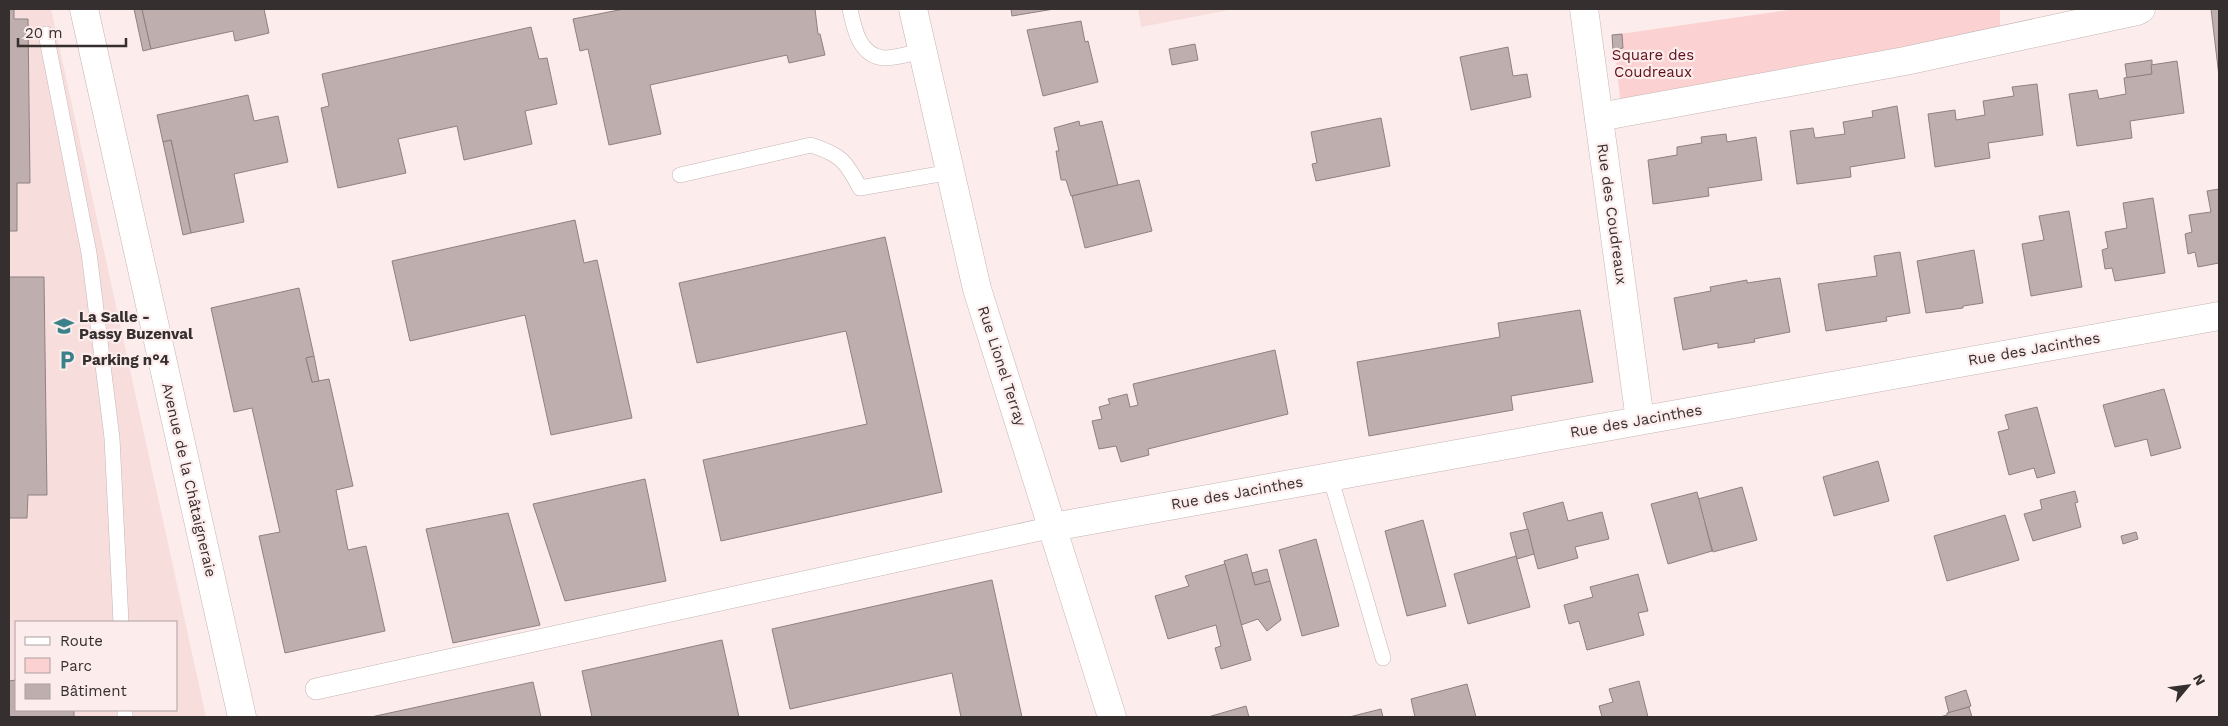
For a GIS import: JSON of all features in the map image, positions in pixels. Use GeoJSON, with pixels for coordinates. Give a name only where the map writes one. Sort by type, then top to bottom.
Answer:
{"type":"FeatureCollection","features":[{"type":"Feature","properties":{"kind":"street","name":"Avenue de la Châtaigneraie"},"geometry":{"type":"LineString","coordinates":[[84,9],[242,717]]}},
{"type":"Feature","properties":{"kind":"street","name":"Rue Lionel Terray"},"geometry":{"type":"LineString","coordinates":[[913,9],[977,289],[1112,717]]}},
{"type":"Feature","properties":{"kind":"street","name":"Rue des Coudreaux"},"geometry":{"type":"LineString","coordinates":[[1584,9],[1640,420]]}},
{"type":"Feature","properties":{"kind":"street"},"geometry":{"type":"LineString","coordinates":[[1599,117],[1905,61],[2139,10]]}},
{"type":"Feature","properties":{"kind":"street","name":"Rue des Jacinthes"},"geometry":{"type":"LineString","coordinates":[[1053,528],[1330,476],[2219,316]]}},
{"type":"Feature","properties":{"kind":"street"},"geometry":{"type":"LineString","coordinates":[[316,690],[1053,528]]}},
{"type":"Feature","properties":{"kind":"lane"},"geometry":{"type":"LineString","coordinates":[[850,9],[855,31],[864,48],[883,58],[923,51]]}},
{"type":"Feature","properties":{"kind":"lane"},"geometry":{"type":"LineString","coordinates":[[46,34],[89,253],[112,438],[121,621]]}},
{"type":"Feature","properties":{"kind":"lane"},"geometry":{"type":"LineString","coordinates":[[680,175],[811,145],[832,152],[847,164],[860,188],[951,172]]}},
{"type":"Feature","properties":{"kind":"lane"},"geometry":{"type":"LineString","coordinates":[[1330,476],[1383,658]]}},
{"type":"Feature","properties":{"kind":"shaded area","name":"La Salle - Passy Buzenval"},"geometry":{"type":"Polygon","coordinates":[[[9,9],[51,9],[206,717],[9,717],[9,9]]]}},
{"type":"Feature","properties":{"kind":"shaded area"},"geometry":{"type":"Polygon","coordinates":[[[1138,9],[1234,9],[1141,27],[1138,9]]]}},
{"type":"Feature","properties":{"kind":"green space","name":"Square des Coudreaux"},"geometry":{"type":"Polygon","coordinates":[[[1795,9],[2000,9],[2000,31],[1621,106],[1613,35],[1795,9]]]}},
{"type":"Feature","properties":{"kind":"building"},"geometry":{"type":"Polygon","coordinates":[[[9,9],[14,9],[14,19],[28,19],[30,183],[17,183],[17,231],[9,231],[9,9]]]}},
{"type":"Feature","properties":{"kind":"building"},"geometry":{"type":"Polygon","coordinates":[[[134,9],[142,9],[151,49],[143,51],[134,9]]]}},
{"type":"Feature","properties":{"kind":"building"},"geometry":{"type":"Polygon","coordinates":[[[142,9],[264,9],[269,33],[235,41],[233,31],[151,49],[142,9]]]}},
{"type":"Feature","properties":{"kind":"building"},"geometry":{"type":"Polygon","coordinates":[[[624,9],[815,9],[818,34],[820,34],[825,55],[789,63],[787,55],[650,85],[661,134],[609,145],[588,49],[580,51],[573,19],[624,9]]]}},
{"type":"Feature","properties":{"kind":"building"},"geometry":{"type":"Polygon","coordinates":[[[1011,9],[1054,9],[1012,16],[1011,9]]]}},
{"type":"Feature","properties":{"kind":"building"},"geometry":{"type":"Polygon","coordinates":[[[2211,9],[2219,9],[2219,76],[2211,9]]]}},
{"type":"Feature","properties":{"kind":"building"},"geometry":{"type":"Polygon","coordinates":[[[1081,21],[1085,42],[1088,41],[1098,82],[1043,96],[1027,30],[1081,21]]]}},
{"type":"Feature","properties":{"kind":"building"},"geometry":{"type":"Polygon","coordinates":[[[531,27],[539,59],[547,58],[557,104],[525,111],[532,144],[464,160],[457,126],[398,139],[406,173],[338,188],[321,108],[329,106],[322,74],[531,27]]]}},
{"type":"Feature","properties":{"kind":"building"},"geometry":{"type":"Polygon","coordinates":[[[1622,34],[1623,48],[1613,50],[1612,35],[1622,34]]]}},
{"type":"Feature","properties":{"kind":"building"},"geometry":{"type":"Polygon","coordinates":[[[1195,44],[1198,60],[1172,65],[1169,49],[1195,44]]]}},
{"type":"Feature","properties":{"kind":"building"},"geometry":{"type":"Polygon","coordinates":[[[1508,47],[1513,76],[1527,74],[1531,97],[1471,110],[1460,57],[1508,47]]]}},
{"type":"Feature","properties":{"kind":"building"},"geometry":{"type":"Polygon","coordinates":[[[2152,60],[2152,74],[2127,78],[2125,64],[2152,60]]]}},
{"type":"Feature","properties":{"kind":"building"},"geometry":{"type":"Polygon","coordinates":[[[2177,61],[2184,113],[2130,121],[2132,138],[2077,146],[2069,94],[2097,90],[2099,99],[2126,94],[2124,78],[2152,74],[2151,65],[2177,61]]]}},
{"type":"Feature","properties":{"kind":"building"},"geometry":{"type":"Polygon","coordinates":[[[2037,84],[2043,135],[1988,143],[1990,158],[1935,167],[1928,114],[1955,110],[1956,120],[1985,115],[1983,101],[2014,96],[2012,87],[2037,84]]]}},
{"type":"Feature","properties":{"kind":"building"},"geometry":{"type":"Polygon","coordinates":[[[248,95],[254,121],[278,116],[288,162],[234,174],[244,222],[191,233],[171,140],[163,142],[157,115],[248,95]]]}},
{"type":"Feature","properties":{"kind":"building"},"geometry":{"type":"Polygon","coordinates":[[[1897,106],[1905,158],[1850,167],[1851,177],[1797,184],[1790,131],[1813,128],[1815,138],[1845,134],[1843,122],[1873,117],[1872,111],[1897,106]]]}},
{"type":"Feature","properties":{"kind":"building"},"geometry":{"type":"Polygon","coordinates":[[[1381,118],[1390,166],[1316,181],[1312,164],[1317,163],[1311,132],[1381,118]]]}},
{"type":"Feature","properties":{"kind":"building"},"geometry":{"type":"Polygon","coordinates":[[[1079,121],[1080,126],[1102,121],[1118,185],[1071,196],[1066,180],[1061,180],[1056,151],[1059,151],[1054,128],[1079,121]]]}},
{"type":"Feature","properties":{"kind":"building"},"geometry":{"type":"Polygon","coordinates":[[[1726,134],[1727,142],[1756,137],[1762,180],[1708,188],[1709,196],[1653,204],[1648,160],[1677,155],[1677,147],[1702,143],[1701,137],[1726,134]]]}},
{"type":"Feature","properties":{"kind":"building"},"geometry":{"type":"Polygon","coordinates":[[[171,140],[191,233],[183,235],[163,142],[171,140]]]}},
{"type":"Feature","properties":{"kind":"building"},"geometry":{"type":"Polygon","coordinates":[[[1139,180],[1152,231],[1085,248],[1072,196],[1139,180]]]}},
{"type":"Feature","properties":{"kind":"building"},"geometry":{"type":"Polygon","coordinates":[[[2219,189],[2219,263],[2198,267],[2195,252],[2188,254],[2185,234],[2192,232],[2189,215],[2211,212],[2207,191],[2219,189]]]}},
{"type":"Feature","properties":{"kind":"building"},"geometry":{"type":"Polygon","coordinates":[[[2153,198],[2165,273],[2115,281],[2112,268],[2105,269],[2102,250],[2108,248],[2105,232],[2127,228],[2123,203],[2153,198]]]}},
{"type":"Feature","properties":{"kind":"building"},"geometry":{"type":"Polygon","coordinates":[[[2069,211],[2082,287],[2031,296],[2022,244],[2044,240],[2039,216],[2069,211]]]}},
{"type":"Feature","properties":{"kind":"building"},"geometry":{"type":"Polygon","coordinates":[[[575,220],[584,263],[597,260],[632,418],[551,435],[525,315],[410,341],[392,261],[575,220]]]}},
{"type":"Feature","properties":{"kind":"building"},"geometry":{"type":"Polygon","coordinates":[[[885,237],[942,492],[721,541],[703,460],[867,424],[846,331],[697,363],[679,283],[885,237]]]}},
{"type":"Feature","properties":{"kind":"building"},"geometry":{"type":"Polygon","coordinates":[[[1974,250],[1983,303],[1926,313],[1917,261],[1974,250]]]}},
{"type":"Feature","properties":{"kind":"building"},"geometry":{"type":"Polygon","coordinates":[[[1900,252],[1910,313],[1886,317],[1887,321],[1826,331],[1818,284],[1877,276],[1874,256],[1900,252]]]}},
{"type":"Feature","properties":{"kind":"building"},"geometry":{"type":"Polygon","coordinates":[[[9,277],[44,277],[47,495],[28,495],[27,518],[9,518],[9,277]]]}},
{"type":"Feature","properties":{"kind":"building"},"geometry":{"type":"Polygon","coordinates":[[[1780,278],[1790,332],[1754,339],[1755,342],[1718,348],[1718,343],[1683,350],[1674,298],[1711,291],[1710,287],[1747,280],[1747,283],[1780,278]]]}},
{"type":"Feature","properties":{"kind":"building"},"geometry":{"type":"Polygon","coordinates":[[[299,288],[314,356],[306,358],[312,382],[329,379],[353,486],[336,490],[348,550],[366,546],[385,631],[285,653],[259,536],[280,532],[252,408],[234,412],[211,308],[299,288]]]}},
{"type":"Feature","properties":{"kind":"building"},"geometry":{"type":"Polygon","coordinates":[[[1580,310],[1593,382],[1511,396],[1513,410],[1369,436],[1357,362],[1500,337],[1498,323],[1580,310]]]}},
{"type":"Feature","properties":{"kind":"building"},"geometry":{"type":"Polygon","coordinates":[[[1275,350],[1288,414],[1148,449],[1149,455],[1121,462],[1116,446],[1099,449],[1092,421],[1102,419],[1099,407],[1110,404],[1108,399],[1127,394],[1130,407],[1138,405],[1133,384],[1275,350]]]}},
{"type":"Feature","properties":{"kind":"building"},"geometry":{"type":"Polygon","coordinates":[[[314,356],[319,381],[312,382],[306,358],[314,356]]]}},
{"type":"Feature","properties":{"kind":"building"},"geometry":{"type":"Polygon","coordinates":[[[2164,389],[2181,448],[2151,456],[2147,439],[2115,447],[2103,405],[2164,389]]]}},
{"type":"Feature","properties":{"kind":"building"},"geometry":{"type":"Polygon","coordinates":[[[2037,407],[2055,473],[2037,478],[2034,468],[2009,475],[1998,432],[2009,429],[2005,415],[2037,407]]]}},
{"type":"Feature","properties":{"kind":"building"},"geometry":{"type":"Polygon","coordinates":[[[1878,461],[1889,501],[1834,516],[1823,477],[1878,461]]]}},
{"type":"Feature","properties":{"kind":"building"},"geometry":{"type":"Polygon","coordinates":[[[645,479],[666,581],[565,601],[533,504],[645,479]]]}},
{"type":"Feature","properties":{"kind":"building"},"geometry":{"type":"Polygon","coordinates":[[[1742,487],[1757,540],[1713,552],[1698,499],[1742,487]]]}},
{"type":"Feature","properties":{"kind":"building"},"geometry":{"type":"Polygon","coordinates":[[[2075,491],[2078,502],[2075,503],[2081,527],[2033,541],[2024,514],[2042,509],[2040,500],[2075,491]]]}},
{"type":"Feature","properties":{"kind":"building"},"geometry":{"type":"Polygon","coordinates":[[[1697,492],[1712,551],[1668,564],[1651,504],[1697,492]]]}},
{"type":"Feature","properties":{"kind":"building"},"geometry":{"type":"Polygon","coordinates":[[[1563,502],[1568,521],[1602,512],[1609,539],[1575,547],[1578,558],[1538,569],[1523,513],[1563,502]]]}},
{"type":"Feature","properties":{"kind":"building"},"geometry":{"type":"Polygon","coordinates":[[[508,513],[540,625],[453,643],[426,529],[508,513]]]}},
{"type":"Feature","properties":{"kind":"building"},"geometry":{"type":"Polygon","coordinates":[[[2005,515],[2019,560],[1947,581],[1934,536],[2005,515]]]}},
{"type":"Feature","properties":{"kind":"building"},"geometry":{"type":"Polygon","coordinates":[[[1423,520],[1446,606],[1407,616],[1385,531],[1423,520]]]}},
{"type":"Feature","properties":{"kind":"building"},"geometry":{"type":"Polygon","coordinates":[[[1528,529],[1534,554],[1517,559],[1510,533],[1528,529]]]}},
{"type":"Feature","properties":{"kind":"building"},"geometry":{"type":"Polygon","coordinates":[[[2136,532],[2138,539],[2123,544],[2121,536],[2136,532]]]}},
{"type":"Feature","properties":{"kind":"building"},"geometry":{"type":"Polygon","coordinates":[[[1316,539],[1339,626],[1302,636],[1279,550],[1316,539]]]}},
{"type":"Feature","properties":{"kind":"building"},"geometry":{"type":"Polygon","coordinates":[[[1247,554],[1255,585],[1270,581],[1281,620],[1267,631],[1258,619],[1241,625],[1224,561],[1247,554]]]}},
{"type":"Feature","properties":{"kind":"building"},"geometry":{"type":"Polygon","coordinates":[[[1516,556],[1530,607],[1468,624],[1454,574],[1516,556]]]}},
{"type":"Feature","properties":{"kind":"building"},"geometry":{"type":"Polygon","coordinates":[[[1225,564],[1251,660],[1221,669],[1215,648],[1221,646],[1216,625],[1168,639],[1155,596],[1189,586],[1185,576],[1225,564]]]}},
{"type":"Feature","properties":{"kind":"building"},"geometry":{"type":"Polygon","coordinates":[[[1267,569],[1270,581],[1255,585],[1252,573],[1267,569]]]}},
{"type":"Feature","properties":{"kind":"building"},"geometry":{"type":"Polygon","coordinates":[[[1638,574],[1648,611],[1638,613],[1644,635],[1587,650],[1579,621],[1569,624],[1564,605],[1593,597],[1590,587],[1638,574]]]}},
{"type":"Feature","properties":{"kind":"building"},"geometry":{"type":"Polygon","coordinates":[[[992,580],[1022,717],[961,717],[952,673],[790,709],[772,629],[992,580]]]}},
{"type":"Feature","properties":{"kind":"building"},"geometry":{"type":"Polygon","coordinates":[[[722,640],[739,717],[592,717],[582,671],[722,640]]]}},
{"type":"Feature","properties":{"kind":"building"},"geometry":{"type":"Polygon","coordinates":[[[15,680],[15,711],[74,711],[74,717],[9,717],[9,681],[15,680]]]}},
{"type":"Feature","properties":{"kind":"building"},"geometry":{"type":"Polygon","coordinates":[[[1639,681],[1648,717],[1602,717],[1599,706],[1613,702],[1609,689],[1639,681]]]}},
{"type":"Feature","properties":{"kind":"building"},"geometry":{"type":"Polygon","coordinates":[[[533,682],[541,717],[371,717],[431,704],[533,682]]]}},
{"type":"Feature","properties":{"kind":"building"},"geometry":{"type":"Polygon","coordinates":[[[1467,684],[1476,717],[1415,717],[1411,699],[1467,684]]]}},
{"type":"Feature","properties":{"kind":"building"},"geometry":{"type":"Polygon","coordinates":[[[1966,690],[1971,706],[1949,713],[1945,697],[1966,690]]]}},
{"type":"Feature","properties":{"kind":"building"},"geometry":{"type":"Polygon","coordinates":[[[1246,706],[1249,717],[1208,717],[1246,706]]]}},
{"type":"Feature","properties":{"kind":"building"},"geometry":{"type":"Polygon","coordinates":[[[1969,707],[1972,717],[1940,717],[1947,715],[1947,713],[1969,707]]]}},
{"type":"Feature","properties":{"kind":"building"},"geometry":{"type":"Polygon","coordinates":[[[1381,709],[1383,717],[1349,717],[1381,709]]]}},
{"type":"Feature","properties":{"kind":"place","name":"La Salle - Passy Buzenval"},"geometry":{"type":"Point","coordinates":[64,326]}},
{"type":"Feature","properties":{"kind":"place","name":"Parking n°4"},"geometry":{"type":"Point","coordinates":[67,360]}}]}
